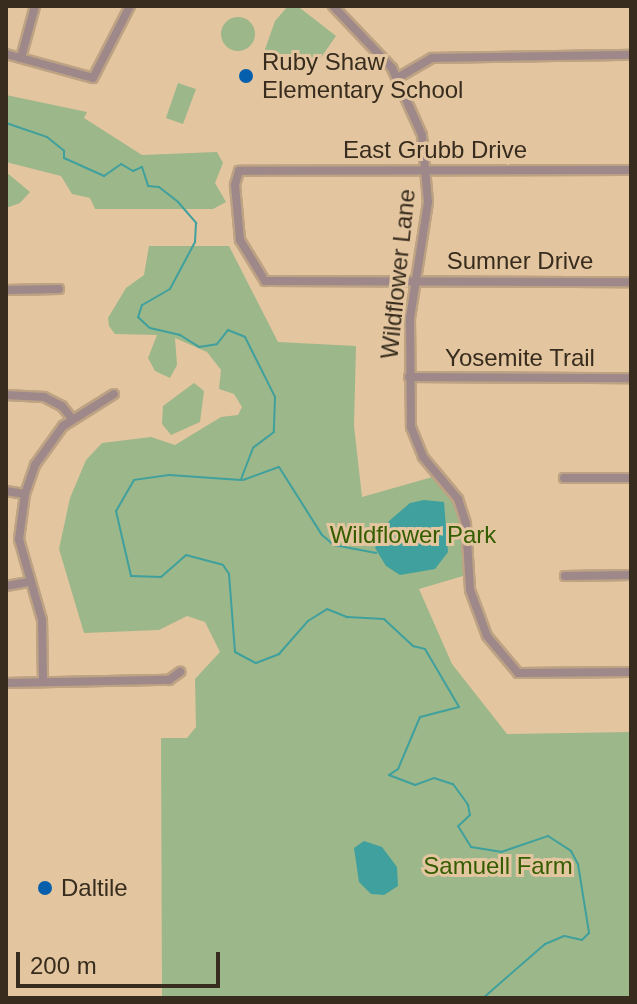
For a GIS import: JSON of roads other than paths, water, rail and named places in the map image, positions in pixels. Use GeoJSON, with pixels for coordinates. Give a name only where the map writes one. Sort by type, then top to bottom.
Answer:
{"type":"FeatureCollection","features":[{"type":"Feature","properties":{"kind":"street"},"geometry":{"type":"LineString","coordinates":[[21,58],[35,6]]}},
{"type":"Feature","properties":{"kind":"street"},"geometry":{"type":"LineString","coordinates":[[6,54],[93,78],[130,6]]}},
{"type":"Feature","properties":{"kind":"street","name":"Wildflower Lane"},"geometry":{"type":"LineString","coordinates":[[338,7],[399,77],[419,125],[428,171],[426,227],[414,280],[409,377],[411,427],[423,457],[458,499],[466,524],[470,590],[487,636],[518,673],[631,672]]}},
{"type":"Feature","properties":{"kind":"street"},"geometry":{"type":"LineString","coordinates":[[399,77],[432,58],[631,55]]}},
{"type":"Feature","properties":{"kind":"street","name":"East Grubb Drive"},"geometry":{"type":"LineString","coordinates":[[265,281],[256,272],[236,226],[239,171],[631,170]]}},
{"type":"Feature","properties":{"kind":"street","name":"Sumner Drive"},"geometry":{"type":"LineString","coordinates":[[265,281],[631,282]]}},
{"type":"Feature","properties":{"kind":"street"},"geometry":{"type":"LineString","coordinates":[[6,290],[59,289]]}},
{"type":"Feature","properties":{"kind":"street","name":"Yosemite Trail"},"geometry":{"type":"LineString","coordinates":[[409,377],[631,378]]}},
{"type":"Feature","properties":{"kind":"street"},"geometry":{"type":"LineString","coordinates":[[43,682],[42,620],[28,582],[19,539],[25,494],[35,465],[72,419],[114,394]]}},
{"type":"Feature","properties":{"kind":"street"},"geometry":{"type":"LineString","coordinates":[[6,395],[44,397],[62,406],[72,419]]}},
{"type":"Feature","properties":{"kind":"street"},"geometry":{"type":"LineString","coordinates":[[564,478],[631,478]]}},
{"type":"Feature","properties":{"kind":"street"},"geometry":{"type":"LineString","coordinates":[[6,491],[25,494]]}},
{"type":"Feature","properties":{"kind":"street"},"geometry":{"type":"LineString","coordinates":[[565,576],[631,575]]}},
{"type":"Feature","properties":{"kind":"street"},"geometry":{"type":"LineString","coordinates":[[6,586],[28,582]]}},
{"type":"Feature","properties":{"kind":"street"},"geometry":{"type":"LineString","coordinates":[[6,683],[169,680],[180,672]]}},
{"type":"Feature","properties":{"kind":"water"},"geometry":{"type":"Polygon","coordinates":[[[424,500],[444,502],[448,552],[435,569],[400,575],[386,566],[375,548],[389,521],[410,503],[424,500]]]}},
{"type":"Feature","properties":{"kind":"water"},"geometry":{"type":"Polygon","coordinates":[[[364,841],[382,847],[397,867],[398,886],[384,895],[371,894],[359,882],[354,848],[364,841]]]}},
{"type":"Feature","properties":{"kind":"waterway"},"geometry":{"type":"LineString","coordinates":[[6,123],[47,137],[64,151],[64,158],[104,176],[121,164],[133,171],[142,167],[148,186],[159,187],[178,202],[196,223],[195,242],[170,289],[142,305],[138,317],[150,328],[180,335],[199,347],[217,344],[228,330],[245,337],[275,397],[274,432],[253,448],[241,480],[169,475],[134,480],[116,511],[131,576],[161,577],[186,555],[223,565],[229,574],[235,652],[256,663],[279,654],[308,621],[327,609],[347,617],[384,619],[413,646],[425,649],[459,707],[420,717],[398,769],[389,775],[415,785],[434,778],[453,784],[468,805],[470,815],[458,826],[471,847],[501,852],[548,836],[571,851],[578,864],[589,933],[582,940],[564,936],[545,944],[483,998]]}},
{"type":"Feature","properties":{"kind":"waterway"},"geometry":{"type":"LineString","coordinates":[[243,480],[279,467],[322,535],[334,545],[376,553]]}},
{"type":"Feature","properties":{"kind":"place","name":"Ruby Shaw Elementary School"},"geometry":{"type":"Point","coordinates":[246,76]}},
{"type":"Feature","properties":{"kind":"place","name":"Daltile"},"geometry":{"type":"Point","coordinates":[45,888]}},
{"type":"Feature","properties":{"kind":"park label","name":"Wildflower Park"},"geometry":{"type":"Point","coordinates":[413,535]}},
{"type":"Feature","properties":{"kind":"park label","name":"Samuell Farm"},"geometry":{"type":"Point","coordinates":[498,866]}}]}
